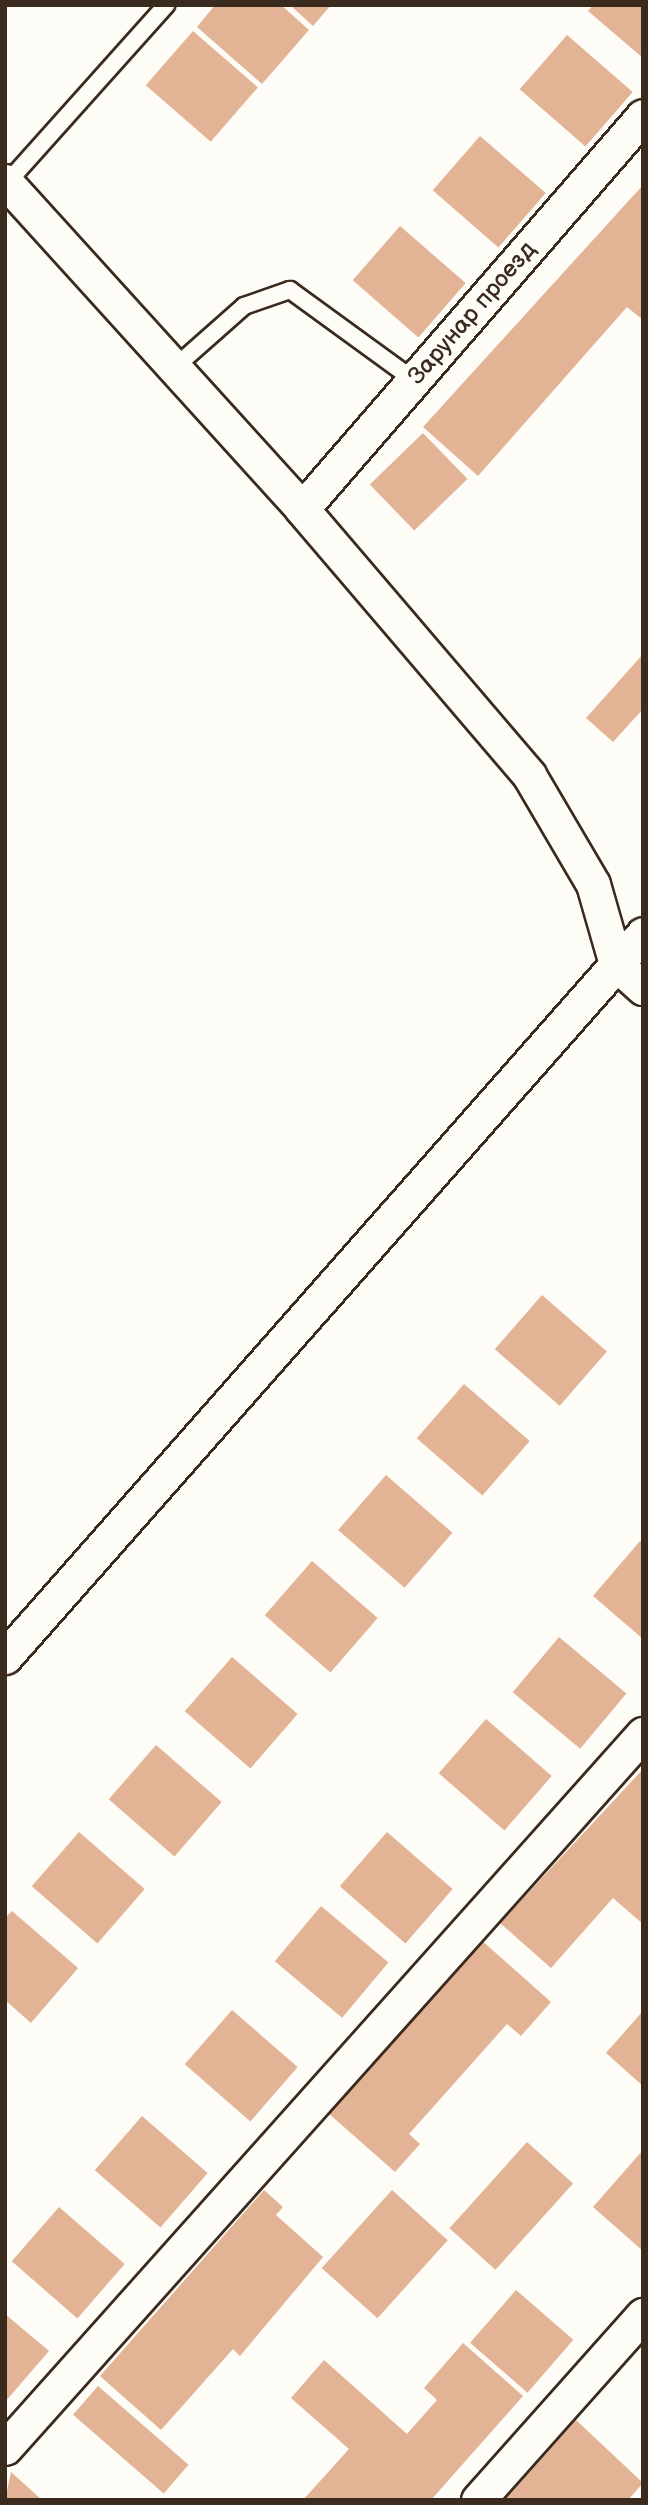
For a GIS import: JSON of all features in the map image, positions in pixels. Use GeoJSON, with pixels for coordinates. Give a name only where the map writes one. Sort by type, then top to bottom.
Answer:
{"type":"FeatureCollection","features":[{"type":"Feature","properties":{"kind":"street","name":"Зарунар проезд"},"geometry":{"type":"LineString","coordinates":[[302,509],[643,116]]}},
{"type":"Feature","properties":{"kind":"street"},"geometry":{"type":"LineString","coordinates":[[6,182],[302,509],[529,775],[593,884],[616,964],[643,988]]}},
{"type":"Feature","properties":{"kind":"street"},"geometry":{"type":"LineString","coordinates":[[5,1657],[643,934]]}},
{"type":"Feature","properties":{"kind":"street"},"geometry":{"type":"LineString","coordinates":[[5,2448],[643,1734]]}},
{"type":"Feature","properties":{"kind":"street"},"geometry":{"type":"LineString","coordinates":[[478,2500],[643,2315]]}},
{"type":"Feature","properties":{"kind":"lane"},"geometry":{"type":"LineString","coordinates":[[6,182],[166,5]]}},
{"type":"Feature","properties":{"kind":"lane"},"geometry":{"type":"LineString","coordinates":[[174,368],[244,306],[290,289],[414,380]]}},
{"type":"Feature","properties":{"kind":"building"},"geometry":{"type":"Polygon","coordinates":[[[215,5],[281,5],[309,30],[262,84],[197,27],[215,5]]]}},
{"type":"Feature","properties":{"kind":"building"},"geometry":{"type":"Polygon","coordinates":[[[290,5],[331,5],[313,26],[290,5]]]}},
{"type":"Feature","properties":{"kind":"building"},"geometry":{"type":"Polygon","coordinates":[[[593,5],[643,5],[643,58],[588,11],[593,5]]]}},
{"type":"Feature","properties":{"kind":"building"},"geometry":{"type":"Polygon","coordinates":[[[193,31],[258,87],[211,142],[146,85],[193,31]]]}},
{"type":"Feature","properties":{"kind":"building"},"geometry":{"type":"Polygon","coordinates":[[[567,35],[633,92],[585,146],[520,89],[567,35]]]}},
{"type":"Feature","properties":{"kind":"building"},"geometry":{"type":"Polygon","coordinates":[[[480,136],[546,193],[498,247],[433,190],[480,136]]]}},
{"type":"Feature","properties":{"kind":"building"},"geometry":{"type":"Polygon","coordinates":[[[643,185],[643,320],[627,307],[478,476],[423,427],[643,185]]]}},
{"type":"Feature","properties":{"kind":"building"},"geometry":{"type":"Polygon","coordinates":[[[400,226],[466,283],[418,337],[353,280],[400,226]]]}},
{"type":"Feature","properties":{"kind":"building"},"geometry":{"type":"Polygon","coordinates":[[[423,433],[467,479],[414,530],[370,484],[423,433]]]}},
{"type":"Feature","properties":{"kind":"building"},"geometry":{"type":"Polygon","coordinates":[[[643,654],[643,709],[613,742],[586,718],[643,654]]]}},
{"type":"Feature","properties":{"kind":"building"},"geometry":{"type":"Polygon","coordinates":[[[542,1295],[607,1351],[560,1406],[495,1349],[542,1295]]]}},
{"type":"Feature","properties":{"kind":"building"},"geometry":{"type":"Polygon","coordinates":[[[464,1384],[530,1441],[482,1495],[417,1438],[464,1384]]]}},
{"type":"Feature","properties":{"kind":"building"},"geometry":{"type":"Polygon","coordinates":[[[386,1475],[452,1533],[405,1588],[338,1530],[386,1475]]]}},
{"type":"Feature","properties":{"kind":"building"},"geometry":{"type":"Polygon","coordinates":[[[640,1541],[643,1543],[643,1639],[593,1596],[640,1541]]]}},
{"type":"Feature","properties":{"kind":"building"},"geometry":{"type":"Polygon","coordinates":[[[312,1561],[378,1618],[330,1672],[265,1615],[312,1561]]]}},
{"type":"Feature","properties":{"kind":"building"},"geometry":{"type":"Polygon","coordinates":[[[559,1637],[626,1694],[580,1749],[513,1692],[559,1637]]]}},
{"type":"Feature","properties":{"kind":"building"},"geometry":{"type":"Polygon","coordinates":[[[232,1657],[298,1714],[250,1768],[185,1711],[232,1657]]]}},
{"type":"Feature","properties":{"kind":"building"},"geometry":{"type":"Polygon","coordinates":[[[486,1719],[552,1776],[504,1830],[439,1773],[486,1719]]]}},
{"type":"Feature","properties":{"kind":"building"},"geometry":{"type":"Polygon","coordinates":[[[156,1745],[222,1802],[174,1856],[109,1799],[156,1745]]]}},
{"type":"Feature","properties":{"kind":"building"},"geometry":{"type":"Polygon","coordinates":[[[643,1769],[643,1924],[613,1898],[551,1968],[500,1923],[643,1769]]]}},
{"type":"Feature","properties":{"kind":"building"},"geometry":{"type":"Polygon","coordinates":[[[79,1832],[145,1889],[97,1943],[32,1886],[79,1832]]]}},
{"type":"Feature","properties":{"kind":"building"},"geometry":{"type":"Polygon","coordinates":[[[387,1832],[453,1889],[405,1943],[340,1886],[387,1832]]]}},
{"type":"Feature","properties":{"kind":"building"},"geometry":{"type":"Polygon","coordinates":[[[321,1906],[388,1963],[342,2018],[275,1961],[321,1906]]]}},
{"type":"Feature","properties":{"kind":"building"},"geometry":{"type":"Polygon","coordinates":[[[12,1911],[78,1968],[31,2023],[5,2000],[5,1918],[12,1911]]]}},
{"type":"Feature","properties":{"kind":"building"},"geometry":{"type":"Polygon","coordinates":[[[480,1939],[551,2002],[521,2036],[507,2024],[409,2134],[420,2144],[395,2172],[327,2112],[480,1939]]]}},
{"type":"Feature","properties":{"kind":"building"},"geometry":{"type":"Polygon","coordinates":[[[232,2010],[298,2067],[250,2121],[185,2064],[232,2010]]]}},
{"type":"Feature","properties":{"kind":"building"},"geometry":{"type":"Polygon","coordinates":[[[643,2011],[643,2086],[606,2053],[643,2011]]]}},
{"type":"Feature","properties":{"kind":"building"},"geometry":{"type":"Polygon","coordinates":[[[142,2116],[208,2173],[160,2227],[95,2170],[142,2116]]]}},
{"type":"Feature","properties":{"kind":"building"},"geometry":{"type":"Polygon","coordinates":[[[527,2142],[573,2183],[495,2270],[449,2228],[527,2142]]]}},
{"type":"Feature","properties":{"kind":"building"},"geometry":{"type":"Polygon","coordinates":[[[643,2150],[643,2251],[593,2207],[643,2150]]]}},
{"type":"Feature","properties":{"kind":"building"},"geometry":{"type":"Polygon","coordinates":[[[264,2190],[283,2207],[276,2215],[323,2257],[240,2356],[233,2349],[161,2430],[100,2376],[264,2190]]]}},
{"type":"Feature","properties":{"kind":"building"},"geometry":{"type":"Polygon","coordinates":[[[392,2190],[448,2240],[377,2318],[322,2268],[392,2190]]]}},
{"type":"Feature","properties":{"kind":"building"},"geometry":{"type":"Polygon","coordinates":[[[59,2207],[125,2264],[77,2318],[12,2261],[59,2207]]]}},
{"type":"Feature","properties":{"kind":"building"},"geometry":{"type":"Polygon","coordinates":[[[516,2290],[573,2340],[527,2393],[470,2343],[516,2290]]]}},
{"type":"Feature","properties":{"kind":"building"},"geometry":{"type":"Polygon","coordinates":[[[5,2314],[49,2351],[5,2402],[5,2314]]]}},
{"type":"Feature","properties":{"kind":"building"},"geometry":{"type":"Polygon","coordinates":[[[463,2343],[523,2396],[431,2500],[303,2500],[349,2449],[291,2398],[324,2360],[407,2434],[437,2400],[424,2388],[463,2343]]]}},
{"type":"Feature","properties":{"kind":"building"},"geometry":{"type":"Polygon","coordinates":[[[98,2386],[189,2465],[164,2493],[73,2415],[98,2386]]]}},
{"type":"Feature","properties":{"kind":"building"},"geometry":{"type":"Polygon","coordinates":[[[576,2420],[643,2483],[628,2500],[505,2500],[576,2420]]]}},
{"type":"Feature","properties":{"kind":"building"},"geometry":{"type":"Polygon","coordinates":[[[11,2472],[42,2500],[5,2500],[11,2472]]]}}]}
